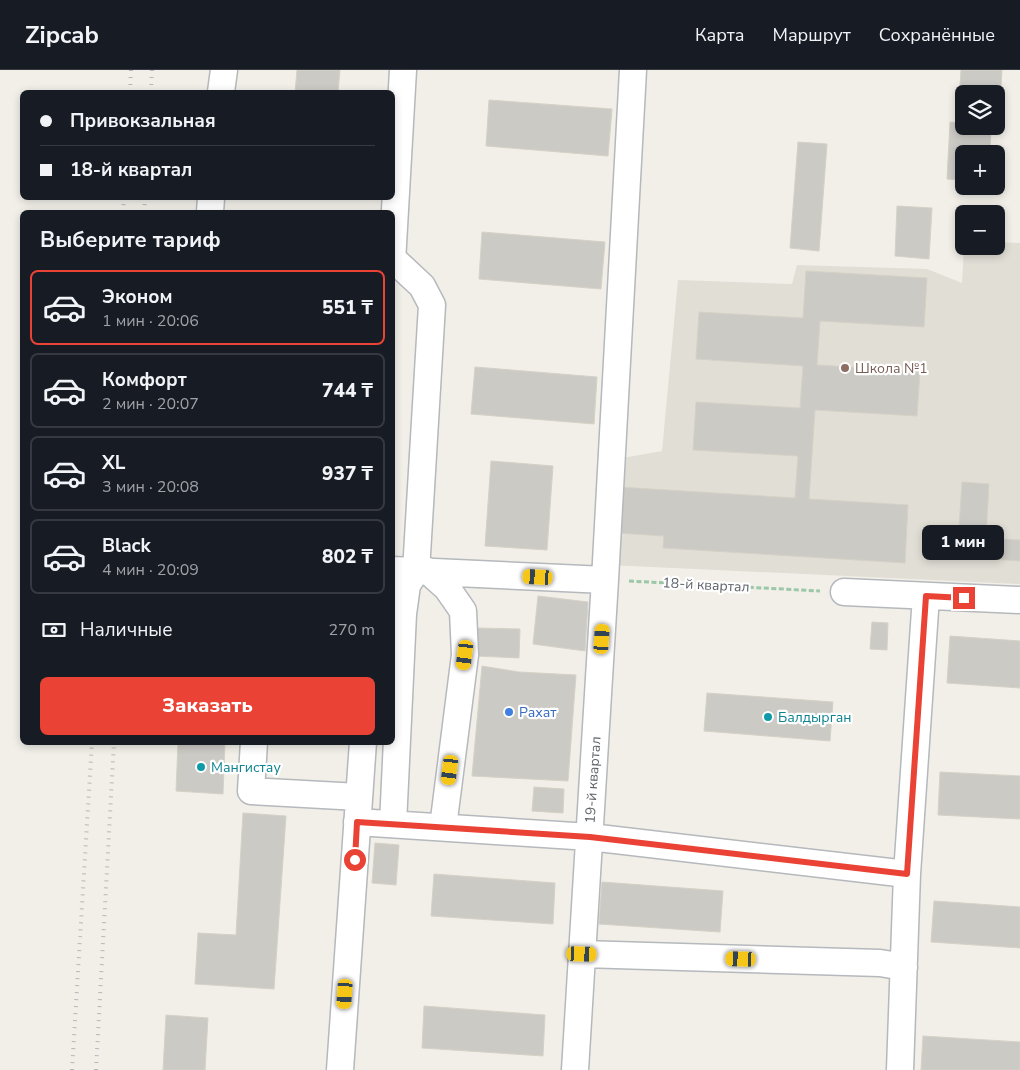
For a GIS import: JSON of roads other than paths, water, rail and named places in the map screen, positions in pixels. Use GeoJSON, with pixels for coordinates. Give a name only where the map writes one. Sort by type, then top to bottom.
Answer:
{"type":"FeatureCollection","features":[{"type":"Feature","properties":{"kind":"street"},"geometry":{"type":"LineString","coordinates":[[221,90],[224,70]]}},
{"type":"Feature","properties":{"kind":"street"},"geometry":{"type":"LineString","coordinates":[[395,222],[403,70]]}},
{"type":"Feature","properties":{"kind":"street","name":"19-й квартал"},"geometry":{"type":"LineString","coordinates":[[575,1070],[605,580],[633,70]]}},
{"type":"Feature","properties":{"kind":"street"},"geometry":{"type":"LineString","coordinates":[[393,824],[402,614],[407,585],[412,571],[432,305],[422,286],[395,262]]}},
{"type":"Feature","properties":{"kind":"street"},"geometry":{"type":"LineString","coordinates":[[412,571],[605,580]]}},
{"type":"Feature","properties":{"kind":"street"},"geometry":{"type":"LineString","coordinates":[[412,571],[447,588],[463,611],[465,655],[443,827]]}},
{"type":"Feature","properties":{"kind":"street"},"geometry":{"type":"LineString","coordinates":[[844,592],[1020,600]]}},
{"type":"Feature","properties":{"kind":"street"},"geometry":{"type":"LineString","coordinates":[[900,1070],[907,874],[926,596]]}},
{"type":"Feature","properties":{"kind":"street"},"geometry":{"type":"LineString","coordinates":[[254,745],[251,791],[358,810],[393,824],[590,837],[907,874]]}},
{"type":"Feature","properties":{"kind":"street"},"geometry":{"type":"LineString","coordinates":[[340,1070],[363,745]]}},
{"type":"Feature","properties":{"kind":"street"},"geometry":{"type":"LineString","coordinates":[[582,954],[880,963],[904,967]]}},
{"type":"Feature","properties":{"kind":"railway"},"geometry":{"type":"LineString","coordinates":[[130,90],[131,70]]}},
{"type":"Feature","properties":{"kind":"railway"},"geometry":{"type":"LineString","coordinates":[[151,90],[152,70]]}},
{"type":"Feature","properties":{"kind":"railway"},"geometry":{"type":"LineString","coordinates":[[123,210],[124,200]]}},
{"type":"Feature","properties":{"kind":"railway"},"geometry":{"type":"LineString","coordinates":[[144,210],[145,200]]}},
{"type":"Feature","properties":{"kind":"railway"},"geometry":{"type":"LineString","coordinates":[[72,1070],[92,745]]}},
{"type":"Feature","properties":{"kind":"railway"},"geometry":{"type":"LineString","coordinates":[[96,1070],[114,745]]}},
{"type":"Feature","properties":{"kind":"place","name":"Школа №1"},"geometry":{"type":"Point","coordinates":[845,368]}},
{"type":"Feature","properties":{"kind":"place","name":"Рахат"},"geometry":{"type":"Point","coordinates":[509,712]}},
{"type":"Feature","properties":{"kind":"place","name":"Балдырган"},"geometry":{"type":"Point","coordinates":[768,717]}},
{"type":"Feature","properties":{"kind":"place","name":"Мангистау"},"geometry":{"type":"Point","coordinates":[201,767]}}]}
